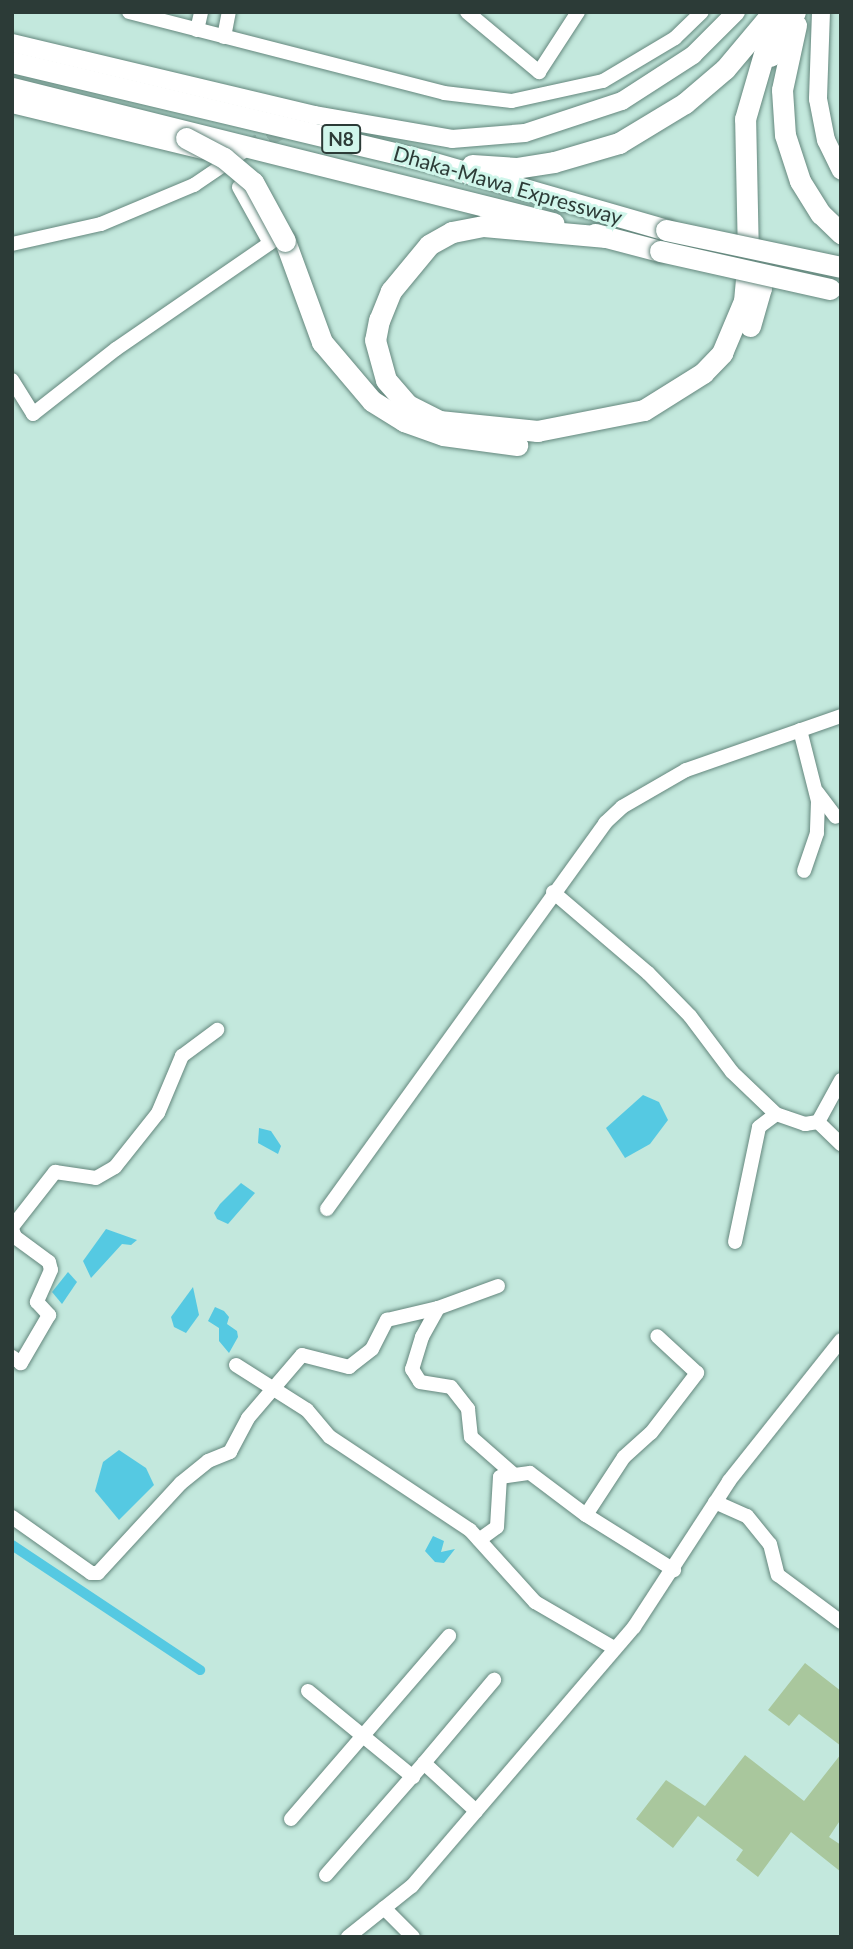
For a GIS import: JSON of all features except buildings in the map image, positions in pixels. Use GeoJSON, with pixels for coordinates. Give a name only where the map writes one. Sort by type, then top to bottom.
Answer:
{"type":"FeatureCollection","features":[{"type":"Feature","properties":{"kind":"highway"},"geometry":{"type":"LineString","coordinates":[[424,160],[516,168],[619,143],[685,103],[725,69],[774,12]]}},
{"type":"Feature","properties":{"kind":"highway"},"geometry":{"type":"LineString","coordinates":[[606,237],[483,226],[453,233],[429,245],[391,291],[379,320],[375,340],[386,380],[408,405],[439,421],[537,431],[644,410],[703,373],[722,353],[744,301],[748,257],[745,119],[774,12]]}},
{"type":"Feature","properties":{"kind":"highway"},"geometry":{"type":"LineString","coordinates":[[796,12],[782,90],[785,135],[800,181],[821,214],[841,233]]}},
{"type":"Feature","properties":{"kind":"highway"},"geometry":{"type":"LineString","coordinates":[[154,122],[224,158],[253,182],[285,241],[322,342],[372,401],[404,421],[488,444],[540,446],[584,439],[654,418],[710,383],[748,334],[761,288],[757,107],[772,52],[796,12]]}},
{"type":"Feature","properties":{"kind":"highway","name":"Dhaka-Mawa Expressway"},"geometry":{"type":"LineString","coordinates":[[12,62],[424,160],[666,230],[841,267]]}},
{"type":"Feature","properties":{"kind":"highway","name":"Dhaka-Mawa Expressway"},"geometry":{"type":"LineString","coordinates":[[12,88],[660,251],[836,290]]}},
{"type":"Feature","properties":{"kind":"main road"},"geometry":{"type":"LineString","coordinates":[[12,44],[308,117],[452,139],[539,130],[646,89],[693,55],[736,12]]}},
{"type":"Feature","properties":{"kind":"main road"},"geometry":{"type":"LineString","coordinates":[[821,12],[819,109],[826,140],[841,171]]}},
{"type":"Feature","properties":{"kind":"main road"},"geometry":{"type":"LineString","coordinates":[[12,104],[196,149],[244,151]]}},
{"type":"Feature","properties":{"kind":"street"},"geometry":{"type":"LineString","coordinates":[[128,12],[444,93],[512,101],[603,81],[675,38],[702,12]]}},
{"type":"Feature","properties":{"kind":"street"},"geometry":{"type":"LineString","coordinates":[[197,30],[201,12]]}},
{"type":"Feature","properties":{"kind":"street"},"geometry":{"type":"LineString","coordinates":[[224,37],[229,12]]}},
{"type":"Feature","properties":{"kind":"street"},"geometry":{"type":"LineString","coordinates":[[467,12],[539,72],[570,15]]}},
{"type":"Feature","properties":{"kind":"street"},"geometry":{"type":"LineString","coordinates":[[12,244],[101,224],[194,185],[244,151]]}},
{"type":"Feature","properties":{"kind":"street"},"geometry":{"type":"LineString","coordinates":[[12,380],[33,414],[127,341],[270,243],[239,187]]}},
{"type":"Feature","properties":{"kind":"street"},"geometry":{"type":"LineString","coordinates":[[327,1209],[605,823],[622,807],[686,770],[841,716]]}},
{"type":"Feature","properties":{"kind":"street"},"geometry":{"type":"LineString","coordinates":[[800,730],[816,791],[817,833],[804,871]]}},
{"type":"Feature","properties":{"kind":"street"},"geometry":{"type":"LineString","coordinates":[[816,791],[836,817]]}},
{"type":"Feature","properties":{"kind":"street"},"geometry":{"type":"LineString","coordinates":[[553,892],[648,973],[690,1016],[732,1072],[776,1114],[805,1124],[818,1122]]}},
{"type":"Feature","properties":{"kind":"street"},"geometry":{"type":"LineString","coordinates":[[12,1357],[21,1363],[49,1315],[37,1302],[51,1270],[49,1262],[15,1237],[12,1228],[55,1172],[96,1178],[115,1167],[158,1113],[182,1056],[217,1030]]}},
{"type":"Feature","properties":{"kind":"street"},"geometry":{"type":"LineString","coordinates":[[818,1122],[841,1080]]}},
{"type":"Feature","properties":{"kind":"street"},"geometry":{"type":"LineString","coordinates":[[735,1242],[759,1127],[776,1114]]}},
{"type":"Feature","properties":{"kind":"street"},"geometry":{"type":"LineString","coordinates":[[818,1122],[841,1144]]}},
{"type":"Feature","properties":{"kind":"street"},"geometry":{"type":"LineString","coordinates":[[12,1517],[91,1573],[98,1573],[181,1483],[208,1461],[230,1452],[247,1418],[302,1356],[349,1367],[372,1349],[387,1320],[438,1308],[498,1286]]}},
{"type":"Feature","properties":{"kind":"street"},"geometry":{"type":"LineString","coordinates":[[438,1308],[422,1337],[412,1369],[420,1382],[451,1387],[468,1409],[471,1437],[512,1473]]}},
{"type":"Feature","properties":{"kind":"street"},"geometry":{"type":"LineString","coordinates":[[586,1516],[624,1457],[651,1433],[697,1373],[657,1336]]}},
{"type":"Feature","properties":{"kind":"street"},"geometry":{"type":"LineString","coordinates":[[348,1937],[412,1886],[614,1648],[674,1570],[715,1502],[841,1340]]}},
{"type":"Feature","properties":{"kind":"street"},"geometry":{"type":"LineString","coordinates":[[236,1366],[274,1387],[307,1410],[330,1437],[479,1540],[535,1602],[614,1648]]}},
{"type":"Feature","properties":{"kind":"street"},"geometry":{"type":"LineString","coordinates":[[479,1540],[497,1527],[500,1477],[512,1473],[530,1473],[586,1516],[674,1570]]}},
{"type":"Feature","properties":{"kind":"street"},"geometry":{"type":"LineString","coordinates":[[715,1502],[747,1516],[770,1544],[778,1575],[841,1622]]}},
{"type":"Feature","properties":{"kind":"street"},"geometry":{"type":"LineString","coordinates":[[291,1819],[449,1636]]}},
{"type":"Feature","properties":{"kind":"street"},"geometry":{"type":"LineString","coordinates":[[326,1875],[494,1680]]}},
{"type":"Feature","properties":{"kind":"street"},"geometry":{"type":"LineString","coordinates":[[308,1691],[413,1777]]}},
{"type":"Feature","properties":{"kind":"street"},"geometry":{"type":"LineString","coordinates":[[424,1763],[476,1811]]}},
{"type":"Feature","properties":{"kind":"street"},"geometry":{"type":"LineString","coordinates":[[384,1908],[413,1937]]}},
{"type":"Feature","properties":{"kind":"green space"},"geometry":{"type":"Polygon","coordinates":[[[805,1663],[841,1691],[841,1746],[799,1714],[789,1726],[768,1710],[805,1663]]]}},
{"type":"Feature","properties":{"kind":"green space"},"geometry":{"type":"Polygon","coordinates":[[[841,1754],[841,1819],[829,1837],[841,1845],[841,1872],[791,1832],[758,1877],[736,1860],[743,1850],[698,1816],[673,1848],[636,1819],[666,1780],[705,1806],[745,1755],[804,1801],[841,1754]]]}},
{"type":"Feature","properties":{"kind":"water"},"geometry":{"type":"Polygon","coordinates":[[[643,1095],[659,1102],[668,1120],[650,1144],[625,1158],[606,1128],[643,1095]]]}},
{"type":"Feature","properties":{"kind":"water"},"geometry":{"type":"Polygon","coordinates":[[[259,1128],[271,1131],[281,1146],[278,1154],[258,1143],[259,1128]]]}},
{"type":"Feature","properties":{"kind":"water"},"geometry":{"type":"Polygon","coordinates":[[[241,1183],[255,1193],[228,1224],[217,1219],[214,1213],[220,1204],[241,1183]]]}},
{"type":"Feature","properties":{"kind":"water"},"geometry":{"type":"Polygon","coordinates":[[[106,1229],[137,1240],[131,1245],[122,1244],[91,1278],[83,1261],[106,1229]]]}},
{"type":"Feature","properties":{"kind":"water"},"geometry":{"type":"Polygon","coordinates":[[[68,1272],[77,1282],[62,1304],[52,1292],[68,1272]]]}},
{"type":"Feature","properties":{"kind":"water"},"geometry":{"type":"Polygon","coordinates":[[[193,1287],[199,1315],[186,1333],[174,1327],[171,1317],[193,1287]]]}},
{"type":"Feature","properties":{"kind":"water"},"geometry":{"type":"Polygon","coordinates":[[[215,1307],[224,1311],[229,1317],[227,1324],[237,1331],[238,1337],[229,1353],[219,1341],[219,1328],[208,1321],[215,1307]]]}},
{"type":"Feature","properties":{"kind":"water"},"geometry":{"type":"Polygon","coordinates":[[[119,1450],[146,1468],[154,1485],[119,1520],[95,1491],[103,1462],[119,1450]]]}},
{"type":"Feature","properties":{"kind":"water"},"geometry":{"type":"Polygon","coordinates":[[[433,1536],[444,1541],[441,1552],[455,1549],[444,1563],[435,1562],[425,1551],[433,1536]]]}},
{"type":"Feature","properties":{"kind":"waterway"},"geometry":{"type":"LineString","coordinates":[[12,1545],[200,1670]]}},
{"type":"Feature","properties":{"kind":"tunnel"},"geometry":{"type":"LineString","coordinates":[[244,151],[292,124]]}}]}
